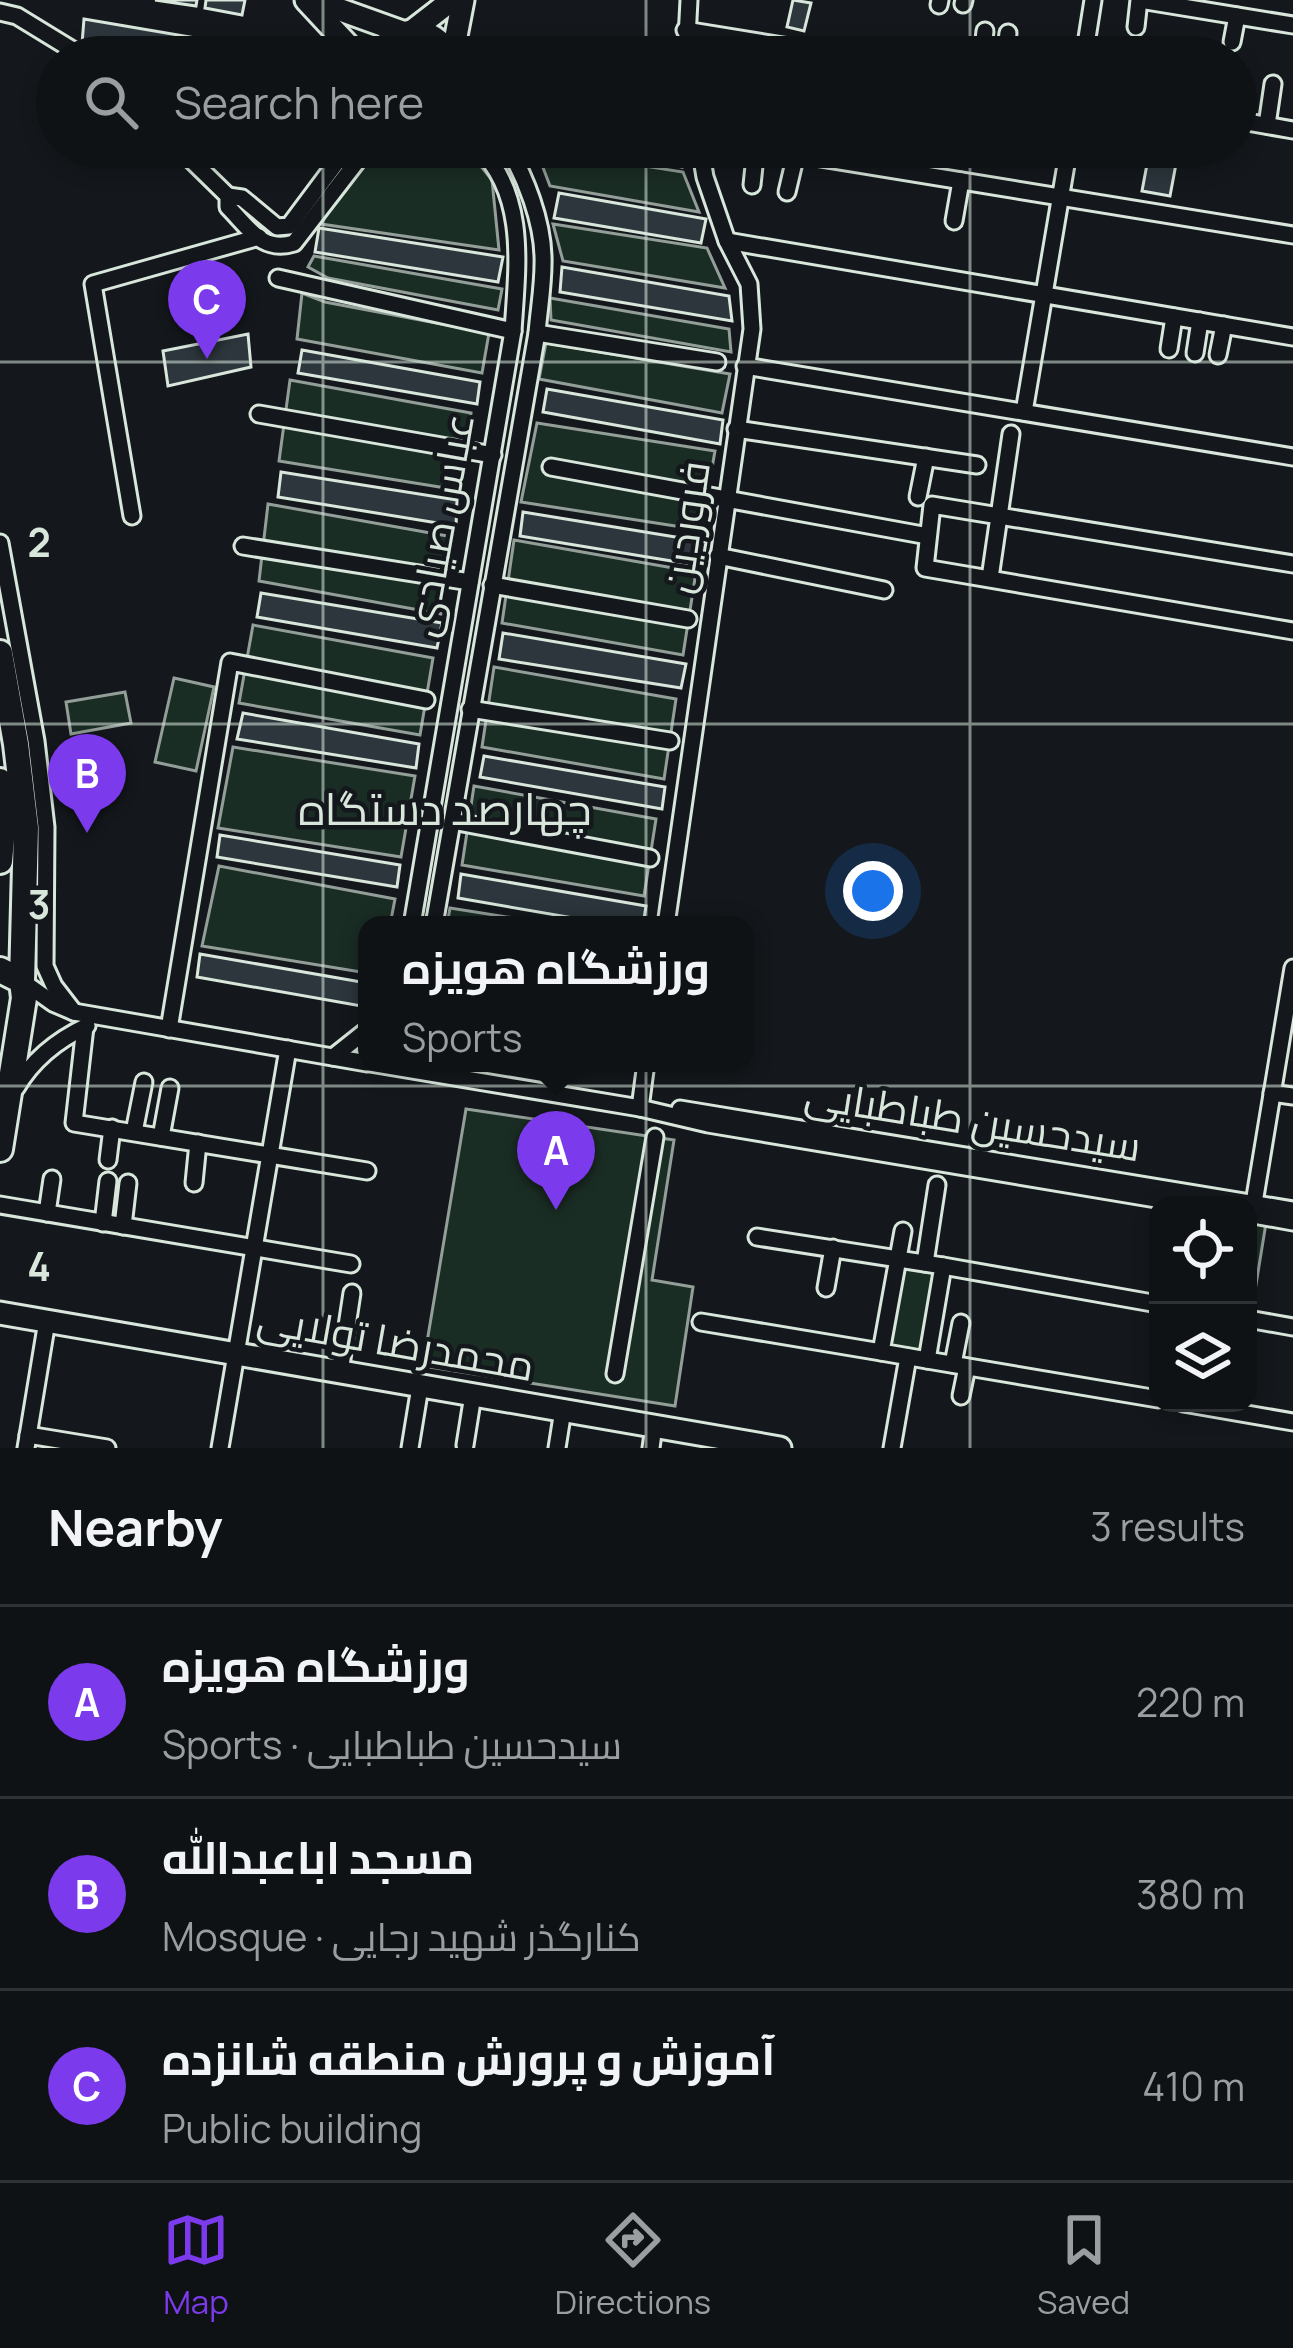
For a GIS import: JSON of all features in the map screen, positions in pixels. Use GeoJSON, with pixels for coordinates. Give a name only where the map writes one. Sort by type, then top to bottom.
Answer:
{"type":"FeatureCollection","features":[{"type":"Feature","properties":{"kind":"highway"},"geometry":{"type":"LineString","coordinates":[[0,653],[26,828],[34,939],[7,971],[24,1007],[0,1149]]}},
{"type":"Feature","properties":{"kind":"highway"},"geometry":{"type":"LineString","coordinates":[[0,781],[0,861]]}},
{"type":"Feature","properties":{"kind":"main road"},"geometry":{"type":"LineString","coordinates":[[309,0],[432,36]]}},
{"type":"Feature","properties":{"kind":"main road"},"geometry":{"type":"LineString","coordinates":[[309,0],[341,36]]}},
{"type":"Feature","properties":{"kind":"main road"},"geometry":{"type":"LineString","coordinates":[[399,36],[452,0]]}},
{"type":"Feature","properties":{"kind":"main road"},"geometry":{"type":"LineString","coordinates":[[456,36],[464,0]]}},
{"type":"Feature","properties":{"kind":"main road","name":"محمدرضا تولایی"},"geometry":{"type":"LineString","coordinates":[[0,1313],[563,1410],[653,1437],[780,1448]]}},
{"type":"Feature","properties":{"kind":"street"},"geometry":{"type":"LineString","coordinates":[[686,36],[689,0]]}},
{"type":"Feature","properties":{"kind":"street"},"geometry":{"type":"LineString","coordinates":[[1087,36],[1093,0]]}},
{"type":"Feature","properties":{"kind":"street"},"geometry":{"type":"LineString","coordinates":[[1136,27],[1140,0],[1200,5],[1293,25]]}},
{"type":"Feature","properties":{"kind":"street"},"geometry":{"type":"LineString","coordinates":[[0,11],[50,36]]}},
{"type":"Feature","properties":{"kind":"street"},"geometry":{"type":"LineString","coordinates":[[1233,36],[1237,16]]}},
{"type":"Feature","properties":{"kind":"street"},"geometry":{"type":"LineString","coordinates":[[686,30],[705,36]]}},
{"type":"Feature","properties":{"kind":"street"},"geometry":{"type":"LineString","coordinates":[[985,32],[985,36]]}},
{"type":"Feature","properties":{"kind":"street"},"geometry":{"type":"LineString","coordinates":[[1267,125],[1273,84]]}},
{"type":"Feature","properties":{"kind":"street"},"geometry":{"type":"LineString","coordinates":[[1257,123],[1293,130]]}},
{"type":"Feature","properties":{"kind":"street"},"geometry":{"type":"LineString","coordinates":[[199,168],[228,196],[242,198],[277,227]]}},
{"type":"Feature","properties":{"kind":"street"},"geometry":{"type":"LineString","coordinates":[[132,516],[93,284],[263,241],[277,227],[289,226],[333,168]]}},
{"type":"Feature","properties":{"kind":"street"},"geometry":{"type":"LineString","coordinates":[[228,196],[228,207],[263,241],[280,247],[294,243],[352,168]]}},
{"type":"Feature","properties":{"kind":"street","name":"عباس صیادی"},"geometry":{"type":"LineString","coordinates":[[414,916],[513,331],[516,226],[509,197],[493,168]]}},
{"type":"Feature","properties":{"kind":"street","name":"عباس صیادی"},"geometry":{"type":"LineString","coordinates":[[436,916],[537,333],[543,253],[538,223],[516,168]]}},
{"type":"Feature","properties":{"kind":"street","name":"فروردین"},"geometry":{"type":"LineString","coordinates":[[667,916],[752,329],[752,301],[744,271],[727,241],[704,168]]}},
{"type":"Feature","properties":{"kind":"street"},"geometry":{"type":"LineString","coordinates":[[752,185],[753,168]]}},
{"type":"Feature","properties":{"kind":"street"},"geometry":{"type":"LineString","coordinates":[[787,193],[793,168]]}},
{"type":"Feature","properties":{"kind":"street"},"geometry":{"type":"LineString","coordinates":[[882,168],[1292,230]]}},
{"type":"Feature","properties":{"kind":"street"},"geometry":{"type":"LineString","coordinates":[[1024,412],[1065,168]]}},
{"type":"Feature","properties":{"kind":"street"},"geometry":{"type":"LineString","coordinates":[[954,221],[961,181]]}},
{"type":"Feature","properties":{"kind":"street"},"geometry":{"type":"LineString","coordinates":[[727,241],[1293,337]]}},
{"type":"Feature","properties":{"kind":"street"},"geometry":{"type":"LineString","coordinates":[[278,278],[513,331]]}},
{"type":"Feature","properties":{"kind":"street"},"geometry":{"type":"LineString","coordinates":[[1169,349],[1174,317]]}},
{"type":"Feature","properties":{"kind":"street"},"geometry":{"type":"LineString","coordinates":[[1195,353],[1200,321]]}},
{"type":"Feature","properties":{"kind":"street"},"geometry":{"type":"LineString","coordinates":[[1218,355],[1224,326]]}},
{"type":"Feature","properties":{"kind":"street"},"geometry":{"type":"LineString","coordinates":[[537,333],[717,362]]}},
{"type":"Feature","properties":{"kind":"street"},"geometry":{"type":"LineString","coordinates":[[745,366],[1293,457]]}},
{"type":"Feature","properties":{"kind":"street"},"geometry":{"type":"LineString","coordinates":[[260,414],[493,455]]}},
{"type":"Feature","properties":{"kind":"street"},"geometry":{"type":"LineString","coordinates":[[736,429],[977,465]]}},
{"type":"Feature","properties":{"kind":"street"},"geometry":{"type":"LineString","coordinates":[[990,578],[1011,434]]}},
{"type":"Feature","properties":{"kind":"street"},"geometry":{"type":"LineString","coordinates":[[926,457],[925,568],[1293,631]]}},
{"type":"Feature","properties":{"kind":"street"},"geometry":{"type":"LineString","coordinates":[[551,467],[928,536]]}},
{"type":"Feature","properties":{"kind":"street"},"geometry":{"type":"LineString","coordinates":[[925,501],[1293,565]]}},
{"type":"Feature","properties":{"kind":"street"},"geometry":{"type":"LineString","coordinates":[[0,543],[36,741],[46,827],[34,939],[55,986],[74,1012]]}},
{"type":"Feature","properties":{"kind":"street"},"geometry":{"type":"LineString","coordinates":[[243,545],[470,582]]}},
{"type":"Feature","properties":{"kind":"street"},"geometry":{"type":"LineString","coordinates":[[718,556],[884,590]]}},
{"type":"Feature","properties":{"kind":"street"},"geometry":{"type":"LineString","coordinates":[[492,585],[688,620]]}},
{"type":"Feature","properties":{"kind":"street"},"geometry":{"type":"LineString","coordinates":[[169,1030],[230,662],[426,700]]}},
{"type":"Feature","properties":{"kind":"street"},"geometry":{"type":"LineString","coordinates":[[470,709],[670,741]]}},
{"type":"Feature","properties":{"kind":"street"},"geometry":{"type":"LineString","coordinates":[[452,821],[650,858]]}},
{"type":"Feature","properties":{"kind":"street"},"geometry":{"type":"LineString","coordinates":[[1254,1196],[1293,968]]}},
{"type":"Feature","properties":{"kind":"street","name":"سیدحسین طباطبایی"},"geometry":{"type":"LineString","coordinates":[[7,971],[74,1012],[358,1061]]}},
{"type":"Feature","properties":{"kind":"street"},"geometry":{"type":"LineString","coordinates":[[8,1101],[24,1075],[56,1042],[85,1027],[116,1020]]}},
{"type":"Feature","properties":{"kind":"street"},"geometry":{"type":"LineString","coordinates":[[85,1027],[74,1123],[367,1171]]}},
{"type":"Feature","properties":{"kind":"street"},"geometry":{"type":"LineString","coordinates":[[333,1057],[358,1037]]}},
{"type":"Feature","properties":{"kind":"street"},"geometry":{"type":"LineString","coordinates":[[220,1448],[287,1049]]}},
{"type":"Feature","properties":{"kind":"street","name":"سیدحسین طباطبایی"},"geometry":{"type":"LineString","coordinates":[[435,1072],[1163,1196]]}},
{"type":"Feature","properties":{"kind":"street"},"geometry":{"type":"LineString","coordinates":[[459,1072],[464,1079]]}},
{"type":"Feature","properties":{"kind":"street"},"geometry":{"type":"LineString","coordinates":[[640,1108],[645,1072]]}},
{"type":"Feature","properties":{"kind":"street"},"geometry":{"type":"LineString","coordinates":[[134,1132],[144,1082]]}},
{"type":"Feature","properties":{"kind":"street"},"geometry":{"type":"LineString","coordinates":[[640,1108],[658,1086]]}},
{"type":"Feature","properties":{"kind":"street"},"geometry":{"type":"LineString","coordinates":[[161,1137],[170,1088]]}},
{"type":"Feature","properties":{"kind":"street"},"geometry":{"type":"LineString","coordinates":[[1272,1093],[1293,1096]]}},
{"type":"Feature","properties":{"kind":"street","name":"سیدحسین طباطبایی"},"geometry":{"type":"LineString","coordinates":[[709,1119],[1149,1197]]}},
{"type":"Feature","properties":{"kind":"street"},"geometry":{"type":"LineString","coordinates":[[108,1160],[112,1128]]}},
{"type":"Feature","properties":{"kind":"street"},"geometry":{"type":"LineString","coordinates":[[614,1374],[655,1137]]}},
{"type":"Feature","properties":{"kind":"street"},"geometry":{"type":"LineString","coordinates":[[194,1183],[198,1143]]}},
{"type":"Feature","properties":{"kind":"street"},"geometry":{"type":"LineString","coordinates":[[47,1214],[52,1179]]}},
{"type":"Feature","properties":{"kind":"street"},"geometry":{"type":"LineString","coordinates":[[103,1223],[108,1181]]}},
{"type":"Feature","properties":{"kind":"street"},"geometry":{"type":"LineString","coordinates":[[123,1226],[128,1183]]}},
{"type":"Feature","properties":{"kind":"street"},"geometry":{"type":"LineString","coordinates":[[925,1263],[937,1185]]}},
{"type":"Feature","properties":{"kind":"street"},"geometry":{"type":"LineString","coordinates":[[0,1205],[351,1264]]}},
{"type":"Feature","properties":{"kind":"street","name":"سیدحسین طباطبایی"},"geometry":{"type":"LineString","coordinates":[[1257,1211],[1293,1210]]}},
{"type":"Feature","properties":{"kind":"street","name":"سیدحسین طباطبایی"},"geometry":{"type":"LineString","coordinates":[[1257,1213],[1293,1222]]}},
{"type":"Feature","properties":{"kind":"street"},"geometry":{"type":"LineString","coordinates":[[881,1352],[903,1231]]}},
{"type":"Feature","properties":{"kind":"street"},"geometry":{"type":"LineString","coordinates":[[757,1237],[1149,1302]]}},
{"type":"Feature","properties":{"kind":"street"},"geometry":{"type":"LineString","coordinates":[[826,1288],[833,1249]]}},
{"type":"Feature","properties":{"kind":"street"},"geometry":{"type":"LineString","coordinates":[[927,1360],[943,1266]]}},
{"type":"Feature","properties":{"kind":"street"},"geometry":{"type":"LineString","coordinates":[[340,1372],[352,1293]]}},
{"type":"Feature","properties":{"kind":"street"},"geometry":{"type":"LineString","coordinates":[[47,1321],[27,1442],[107,1448]]}},
{"type":"Feature","properties":{"kind":"street"},"geometry":{"type":"LineString","coordinates":[[1257,1321],[1293,1327]]}},
{"type":"Feature","properties":{"kind":"street"},"geometry":{"type":"LineString","coordinates":[[701,1322],[1149,1397]]}},
{"type":"Feature","properties":{"kind":"street"},"geometry":{"type":"LineString","coordinates":[[961,1323],[962,1396]]}},
{"type":"Feature","properties":{"kind":"street"},"geometry":{"type":"LineString","coordinates":[[892,1448],[908,1357]]}},
{"type":"Feature","properties":{"kind":"street"},"geometry":{"type":"LineString","coordinates":[[410,1448],[420,1387]]}},
{"type":"Feature","properties":{"kind":"street"},"geometry":{"type":"LineString","coordinates":[[465,1445],[473,1395]]}},
{"type":"Feature","properties":{"kind":"street"},"geometry":{"type":"LineString","coordinates":[[557,1448],[563,1410]]}},
{"type":"Feature","properties":{"kind":"street"},"geometry":{"type":"LineString","coordinates":[[1243,1412],[1293,1422]]}},
{"type":"Feature","properties":{"kind":"green space"},"geometry":{"type":"Polygon","coordinates":[[[353,168],[482,168],[492,180],[499,250],[321,224],[353,168]]]}},
{"type":"Feature","properties":{"kind":"green space"},"geometry":{"type":"Polygon","coordinates":[[[543,168],[683,172],[699,212],[550,186],[543,168]]]}},
{"type":"Feature","properties":{"kind":"green space"},"geometry":{"type":"Polygon","coordinates":[[[553,224],[707,248],[725,288],[563,261],[553,224]]]}},
{"type":"Feature","properties":{"kind":"green space"},"geometry":{"type":"Polygon","coordinates":[[[314,256],[502,289],[498,310],[328,278],[308,267],[314,256]]]}},
{"type":"Feature","properties":{"kind":"green space"},"geometry":{"type":"Polygon","coordinates":[[[302,293],[325,302],[489,333],[482,373],[297,339],[302,293]]]}},
{"type":"Feature","properties":{"kind":"green space"},"geometry":{"type":"Polygon","coordinates":[[[550,298],[729,329],[731,352],[551,320],[550,298]]]}},
{"type":"Feature","properties":{"kind":"green space"},"geometry":{"type":"Polygon","coordinates":[[[546,343],[730,374],[722,413],[539,379],[546,343]]]}},
{"type":"Feature","properties":{"kind":"green space"},"geometry":{"type":"Polygon","coordinates":[[[290,380],[471,413],[458,490],[279,461],[290,380]]]}},
{"type":"Feature","properties":{"kind":"green space"},"geometry":{"type":"Polygon","coordinates":[[[537,423],[715,451],[701,530],[521,502],[537,423]]]}},
{"type":"Feature","properties":{"kind":"green space"},"geometry":{"type":"Polygon","coordinates":[[[268,504],[453,537],[441,614],[259,581],[268,504]]]}},
{"type":"Feature","properties":{"kind":"green space"},"geometry":{"type":"Polygon","coordinates":[[[514,540],[696,572],[683,655],[502,623],[514,540]]]}},
{"type":"Feature","properties":{"kind":"green space"},"geometry":{"type":"Polygon","coordinates":[[[253,625],[433,658],[420,735],[239,703],[253,625]]]}},
{"type":"Feature","properties":{"kind":"green space"},"geometry":{"type":"Polygon","coordinates":[[[494,667],[676,699],[664,779],[482,747],[494,667]]]}},
{"type":"Feature","properties":{"kind":"green space"},"geometry":{"type":"Polygon","coordinates":[[[174,678],[214,687],[196,771],[155,762],[174,678]]]}},
{"type":"Feature","properties":{"kind":"green space"},"geometry":{"type":"Polygon","coordinates":[[[125,692],[131,723],[71,734],[66,702],[125,692]]]}},
{"type":"Feature","properties":{"kind":"green space"},"geometry":{"type":"Polygon","coordinates":[[[233,747],[415,776],[401,857],[218,828],[233,747]]]}},
{"type":"Feature","properties":{"kind":"green space"},"geometry":{"type":"Polygon","coordinates":[[[474,786],[656,819],[644,896],[462,865],[474,786]]]}},
{"type":"Feature","properties":{"kind":"green space"},"geometry":{"type":"Polygon","coordinates":[[[219,866],[395,899],[392,916],[358,916],[358,972],[202,946],[219,866]]]}},
{"type":"Feature","properties":{"kind":"green space"},"geometry":{"type":"Polygon","coordinates":[[[450,908],[501,916],[449,916],[450,908]]]}},
{"type":"Feature","properties":{"kind":"green space"},"geometry":{"type":"Polygon","coordinates":[[[466,1109],[674,1140],[652,1280],[693,1287],[675,1406],[423,1366],[466,1109]]]}},
{"type":"Feature","properties":{"kind":"green space"},"geometry":{"type":"Polygon","coordinates":[[[1257,1222],[1266,1223],[1257,1278],[1257,1222]]]}},
{"type":"Feature","properties":{"kind":"green space"},"geometry":{"type":"Polygon","coordinates":[[[900,1266],[937,1272],[924,1352],[887,1347],[900,1266]]]}},
{"type":"Feature","properties":{"kind":"building"},"geometry":{"type":"Polygon","coordinates":[[[155,0],[197,0],[196,6],[155,0]]]}},
{"type":"Feature","properties":{"kind":"building"},"geometry":{"type":"Polygon","coordinates":[[[206,0],[245,0],[242,15],[205,8],[206,0]]]}},
{"type":"Feature","properties":{"kind":"building"},"geometry":{"type":"Polygon","coordinates":[[[793,0],[811,3],[804,31],[787,27],[793,0]]]}},
{"type":"Feature","properties":{"kind":"building"},"geometry":{"type":"Polygon","coordinates":[[[84,19],[184,36],[83,36],[84,19]]]}},
{"type":"Feature","properties":{"kind":"building"},"geometry":{"type":"Polygon","coordinates":[[[1146,168],[1175,168],[1170,196],[1142,191],[1146,168]]]}},
{"type":"Feature","properties":{"kind":"building"},"geometry":{"type":"Polygon","coordinates":[[[559,193],[706,219],[701,243],[554,218],[559,193]]]}},
{"type":"Feature","properties":{"kind":"building"},"geometry":{"type":"Polygon","coordinates":[[[319,228],[503,257],[498,282],[315,252],[319,228]]]}},
{"type":"Feature","properties":{"kind":"building"},"geometry":{"type":"Polygon","coordinates":[[[562,267],[729,296],[732,321],[560,292],[562,267]]]}},
{"type":"Feature","properties":{"kind":"building"},"geometry":{"type":"Polygon","coordinates":[[[248,334],[251,367],[168,386],[163,351],[248,334]]]}},
{"type":"Feature","properties":{"kind":"building"},"geometry":{"type":"Polygon","coordinates":[[[302,350],[480,382],[477,404],[298,373],[302,350]]]}},
{"type":"Feature","properties":{"kind":"building"},"geometry":{"type":"Polygon","coordinates":[[[547,389],[723,420],[720,444],[543,412],[547,389]]]}},
{"type":"Feature","properties":{"kind":"building"},"geometry":{"type":"Polygon","coordinates":[[[281,472],[457,500],[456,526],[278,497],[281,472]]]}},
{"type":"Feature","properties":{"kind":"building"},"geometry":{"type":"Polygon","coordinates":[[[523,512],[706,542],[702,566],[520,536],[523,512]]]}},
{"type":"Feature","properties":{"kind":"building"},"geometry":{"type":"Polygon","coordinates":[[[261,593],[442,623],[437,648],[257,617],[261,593]]]}},
{"type":"Feature","properties":{"kind":"building"},"geometry":{"type":"Polygon","coordinates":[[[503,633],[686,664],[681,688],[499,659],[503,633]]]}},
{"type":"Feature","properties":{"kind":"building"},"geometry":{"type":"Polygon","coordinates":[[[243,713],[419,744],[416,768],[237,739],[243,713]]]}},
{"type":"Feature","properties":{"kind":"building"},"geometry":{"type":"Polygon","coordinates":[[[484,756],[665,787],[662,809],[480,777],[484,756]]]}},
{"type":"Feature","properties":{"kind":"building"},"geometry":{"type":"Polygon","coordinates":[[[220,835],[400,865],[397,887],[217,857],[220,835]]]}},
{"type":"Feature","properties":{"kind":"building"},"geometry":{"type":"Polygon","coordinates":[[[461,874],[646,906],[644,916],[562,916],[458,898],[461,874]]]}},
{"type":"Feature","properties":{"kind":"building"},"geometry":{"type":"Polygon","coordinates":[[[200,954],[358,981],[358,1005],[197,977],[200,954]]]}},
{"type":"Feature","properties":{"kind":"place","name":"آموزش و پرورش منطقه شانزده"},"geometry":{"type":"Point","coordinates":[207,359]}},
{"type":"Feature","properties":{"kind":"place","name":"مسجد اباعبدالله"},"geometry":{"type":"Point","coordinates":[87,833]}},
{"type":"Feature","properties":{"kind":"place","name":"ورزشگاه هویزه"},"geometry":{"type":"Point","coordinates":[556,1210]}},
{"type":"Feature","properties":{"kind":"district","name":"چهارصد دستگاه"},"geometry":{"type":"Point","coordinates":[445,809]}}]}
